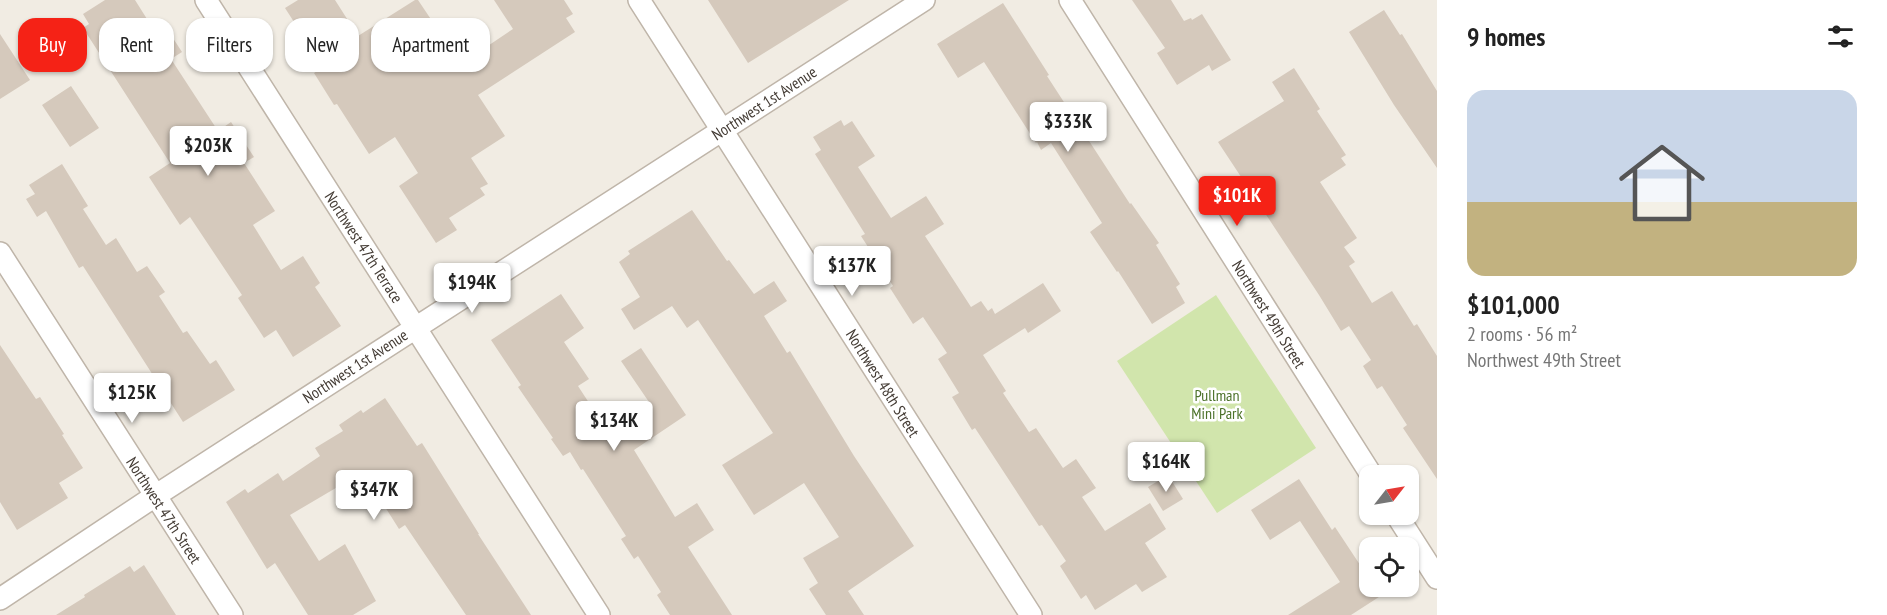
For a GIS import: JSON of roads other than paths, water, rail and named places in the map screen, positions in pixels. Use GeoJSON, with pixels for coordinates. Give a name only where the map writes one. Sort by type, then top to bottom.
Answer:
{"type":"FeatureCollection","features":[{"type":"Feature","properties":{"kind":"street","name":"Northwest 47th Terrace"},"geometry":{"type":"LineString","coordinates":[[206,0],[598,615]]}},
{"type":"Feature","properties":{"kind":"street","name":"Northwest 48th Street"},"geometry":{"type":"LineString","coordinates":[[639,0],[1031,615]]}},
{"type":"Feature","properties":{"kind":"street","name":"Northwest 1st Avenue"},"geometry":{"type":"LineString","coordinates":[[0,599],[155,496],[924,0]]}},
{"type":"Feature","properties":{"kind":"street","name":"Northwest 49th Street"},"geometry":{"type":"LineString","coordinates":[[1070,0],[1365,465]]}},
{"type":"Feature","properties":{"kind":"street","name":"Northwest 47th Street"},"geometry":{"type":"LineString","coordinates":[[0,253],[232,615]]}},
{"type":"Feature","properties":{"kind":"street"},"geometry":{"type":"LineString","coordinates":[[1403,525],[1437,578]]}},
{"type":"Feature","properties":{"kind":"park label","name":"Pullman Mini Park"},"geometry":{"type":"Point","coordinates":[1217,404]}}]}
